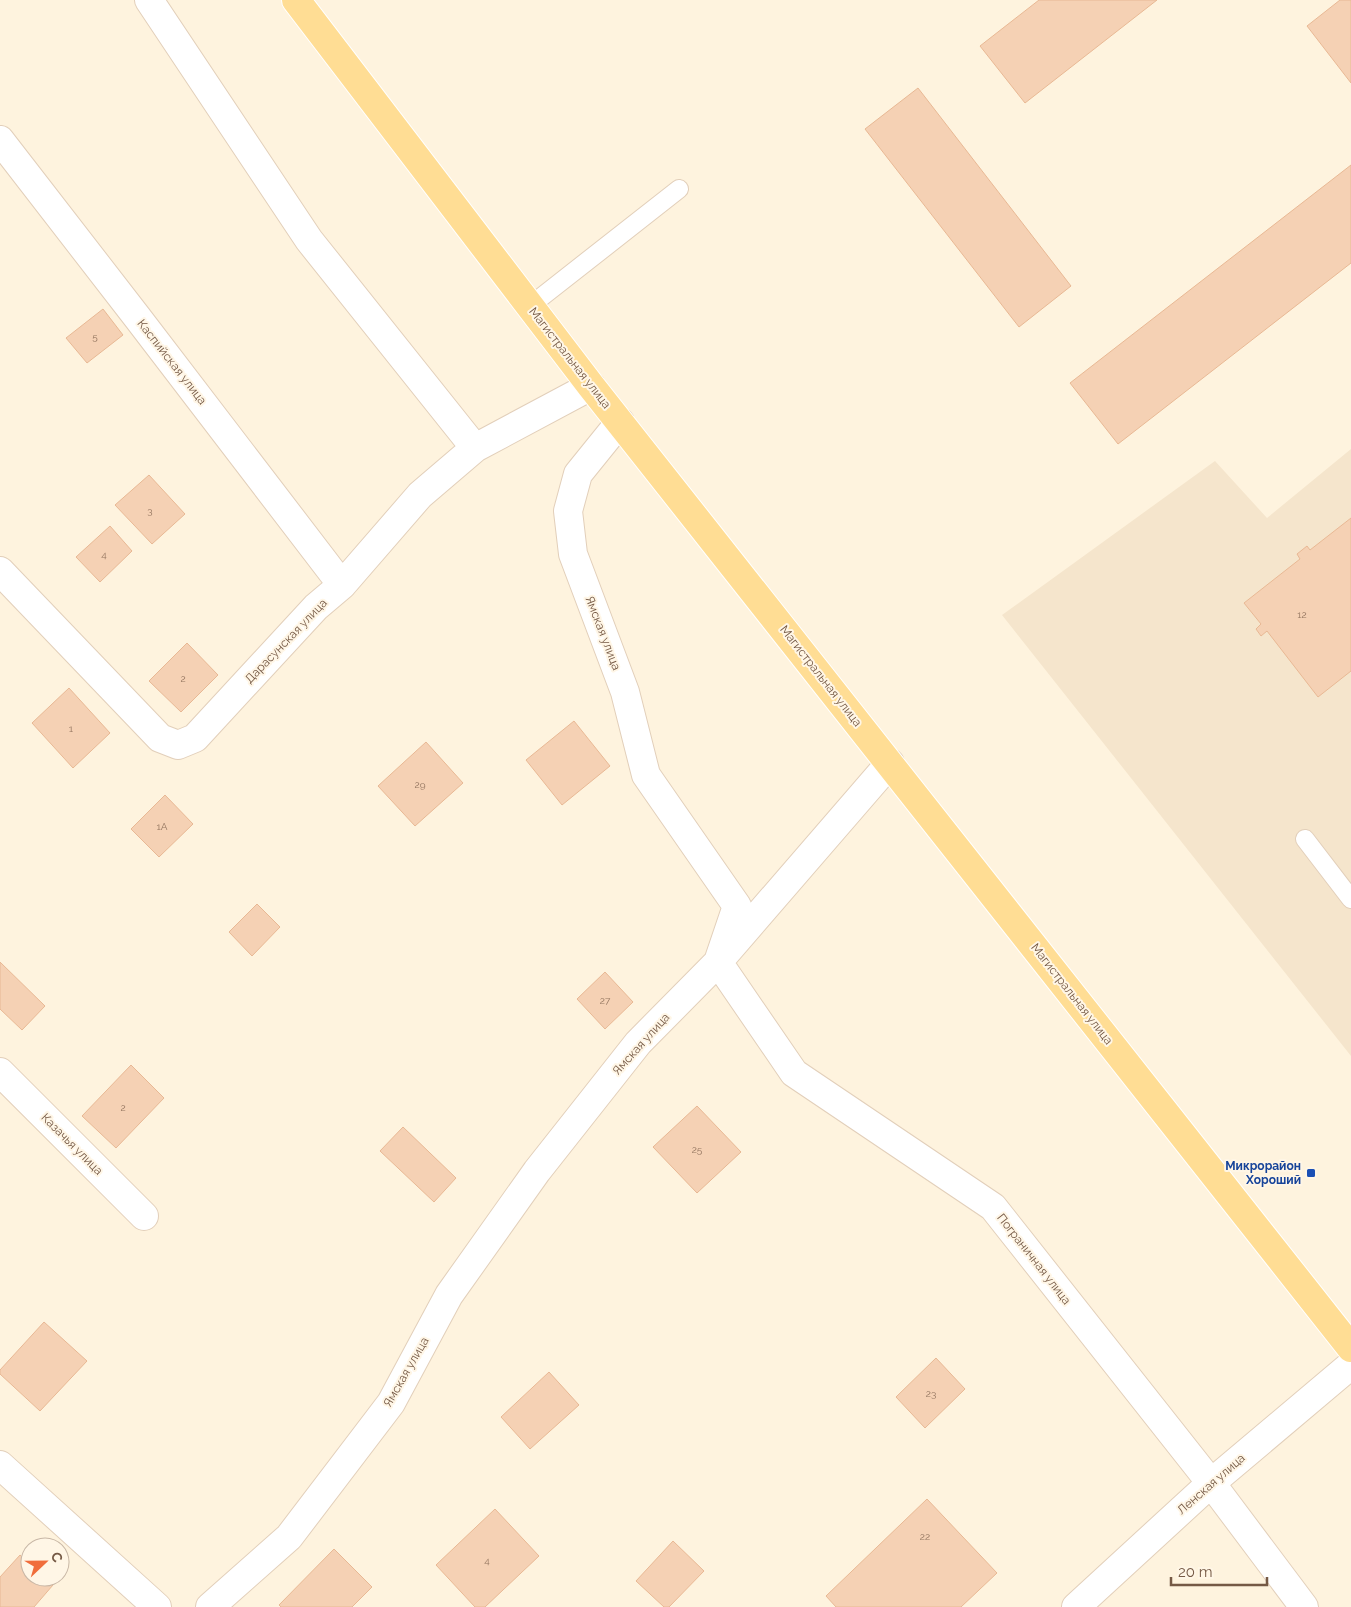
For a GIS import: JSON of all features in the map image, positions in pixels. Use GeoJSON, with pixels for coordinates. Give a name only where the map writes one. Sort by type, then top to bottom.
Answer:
{"type":"FeatureCollection","features":[{"type":"Feature","properties":{"kind":"main road","name":"Магистральная улица"},"geometry":{"type":"LineString","coordinates":[[296,0],[591,386],[1351,1348]]}},
{"type":"Feature","properties":{"kind":"street"},"geometry":{"type":"LineString","coordinates":[[149,0],[309,240],[475,448]]}},
{"type":"Feature","properties":{"kind":"street","name":"Каспийская улица"},"geometry":{"type":"LineString","coordinates":[[0,140],[342,585]]}},
{"type":"Feature","properties":{"kind":"street","name":"Дарасунская улица"},"geometry":{"type":"LineString","coordinates":[[0,571],[160,738],[178,745],[195,738],[316,608],[342,585],[420,495],[475,448],[591,386]]}},
{"type":"Feature","properties":{"kind":"street","name":"Ямская улица"},"geometry":{"type":"LineString","coordinates":[[210,1607],[288,1537],[390,1402],[449,1295],[537,1171],[638,1044],[718,962],[737,906],[646,775],[625,692],[574,554],[568,511],[578,474],[620,422]]}},
{"type":"Feature","properties":{"kind":"street"},"geometry":{"type":"LineString","coordinates":[[718,962],[890,763]]}},
{"type":"Feature","properties":{"kind":"street","name":"Пограничная улица"},"geometry":{"type":"LineString","coordinates":[[718,962],[794,1073],[993,1207],[1211,1482],[1304,1607]]}},
{"type":"Feature","properties":{"kind":"street","name":"Казачья улица"},"geometry":{"type":"LineString","coordinates":[[0,1072],[144,1216]]}},
{"type":"Feature","properties":{"kind":"street","name":"Ленская улица"},"geometry":{"type":"LineString","coordinates":[[1076,1607],[1211,1482],[1351,1365]]}},
{"type":"Feature","properties":{"kind":"street"},"geometry":{"type":"LineString","coordinates":[[0,1465],[157,1607]]}},
{"type":"Feature","properties":{"kind":"lane"},"geometry":{"type":"LineString","coordinates":[[530,306],[680,190]]}},
{"type":"Feature","properties":{"kind":"lane"},"geometry":{"type":"LineString","coordinates":[[1305,839],[1351,899]]}},
{"type":"Feature","properties":{"kind":"shaded area"},"geometry":{"type":"Polygon","coordinates":[[[1351,449],[1351,1056],[1002,615],[1215,461],[1267,518],[1351,449]]]}},
{"type":"Feature","properties":{"kind":"building"},"geometry":{"type":"Polygon","coordinates":[[[1039,0],[1157,0],[1025,103],[980,46],[1039,0]]]}},
{"type":"Feature","properties":{"kind":"building"},"geometry":{"type":"Polygon","coordinates":[[[1340,0],[1351,0],[1351,83],[1307,26],[1340,0]]]}},
{"type":"Feature","properties":{"kind":"building"},"geometry":{"type":"Polygon","coordinates":[[[918,88],[1071,286],[1019,327],[865,129],[918,88]]]}},
{"type":"Feature","properties":{"kind":"building"},"geometry":{"type":"Polygon","coordinates":[[[1351,165],[1351,263],[1118,444],[1070,383],[1351,165]]]}},
{"type":"Feature","properties":{"kind":"building"},"geometry":{"type":"Polygon","coordinates":[[[103,309],[123,335],[87,363],[66,338],[103,309]]]}},
{"type":"Feature","properties":{"kind":"building"},"geometry":{"type":"Polygon","coordinates":[[[149,475],[185,514],[152,544],[115,505],[149,475]]]}},
{"type":"Feature","properties":{"kind":"building"},"geometry":{"type":"Polygon","coordinates":[[[1351,518],[1351,671],[1318,697],[1267,631],[1261,636],[1256,629],[1261,624],[1244,603],[1300,559],[1297,554],[1307,546],[1310,550],[1351,518]]]}},
{"type":"Feature","properties":{"kind":"building"},"geometry":{"type":"Polygon","coordinates":[[[110,526],[132,551],[100,582],[76,557],[110,526]]]}},
{"type":"Feature","properties":{"kind":"building"},"geometry":{"type":"Polygon","coordinates":[[[187,643],[218,675],[181,712],[149,681],[187,643]]]}},
{"type":"Feature","properties":{"kind":"building"},"geometry":{"type":"Polygon","coordinates":[[[69,688],[110,733],[73,768],[32,723],[69,688]]]}},
{"type":"Feature","properties":{"kind":"building"},"geometry":{"type":"Polygon","coordinates":[[[574,721],[610,766],[562,805],[526,760],[574,721]]]}},
{"type":"Feature","properties":{"kind":"building"},"geometry":{"type":"Polygon","coordinates":[[[426,742],[463,783],[415,826],[378,786],[426,742]]]}},
{"type":"Feature","properties":{"kind":"building"},"geometry":{"type":"Polygon","coordinates":[[[165,795],[193,824],[159,857],[131,829],[165,795]]]}},
{"type":"Feature","properties":{"kind":"building"},"geometry":{"type":"Polygon","coordinates":[[[257,904],[280,927],[252,956],[229,932],[257,904]]]}},
{"type":"Feature","properties":{"kind":"building"},"geometry":{"type":"Polygon","coordinates":[[[0,962],[45,1006],[22,1030],[0,1009],[0,962]]]}},
{"type":"Feature","properties":{"kind":"building"},"geometry":{"type":"Polygon","coordinates":[[[605,972],[633,1002],[605,1029],[577,999],[605,972]]]}},
{"type":"Feature","properties":{"kind":"building"},"geometry":{"type":"Polygon","coordinates":[[[131,1065],[164,1098],[116,1148],[82,1116],[131,1065]]]}},
{"type":"Feature","properties":{"kind":"building"},"geometry":{"type":"Polygon","coordinates":[[[697,1106],[741,1152],[697,1193],[653,1147],[697,1106]]]}},
{"type":"Feature","properties":{"kind":"building"},"geometry":{"type":"Polygon","coordinates":[[[403,1127],[456,1178],[434,1202],[380,1151],[403,1127]]]}},
{"type":"Feature","properties":{"kind":"building"},"geometry":{"type":"Polygon","coordinates":[[[44,1322],[87,1361],[40,1411],[0,1374],[0,1370],[44,1322]]]}},
{"type":"Feature","properties":{"kind":"building"},"geometry":{"type":"Polygon","coordinates":[[[936,1358],[965,1389],[925,1428],[896,1397],[936,1358]]]}},
{"type":"Feature","properties":{"kind":"building"},"geometry":{"type":"Polygon","coordinates":[[[549,1372],[579,1405],[530,1449],[501,1417],[549,1372]]]}},
{"type":"Feature","properties":{"kind":"building"},"geometry":{"type":"Polygon","coordinates":[[[927,1499],[997,1573],[961,1607],[836,1607],[826,1596],[927,1499]]]}},
{"type":"Feature","properties":{"kind":"building"},"geometry":{"type":"Polygon","coordinates":[[[495,1509],[539,1556],[485,1607],[475,1607],[436,1565],[495,1509]]]}},
{"type":"Feature","properties":{"kind":"building"},"geometry":{"type":"Polygon","coordinates":[[[673,1541],[704,1571],[669,1607],[664,1607],[636,1581],[673,1541]]]}},
{"type":"Feature","properties":{"kind":"building"},"geometry":{"type":"Polygon","coordinates":[[[334,1549],[372,1587],[352,1607],[281,1607],[279,1605],[334,1549]]]}},
{"type":"Feature","properties":{"kind":"building"},"geometry":{"type":"Polygon","coordinates":[[[20,1555],[20,1587],[51,1587],[34,1607],[0,1607],[0,1577],[20,1555]]]}},
{"type":"Feature","properties":{"kind":"place","name":"Микрорайон Хороший"},"geometry":{"type":"Point","coordinates":[1311,1173]}}]}
